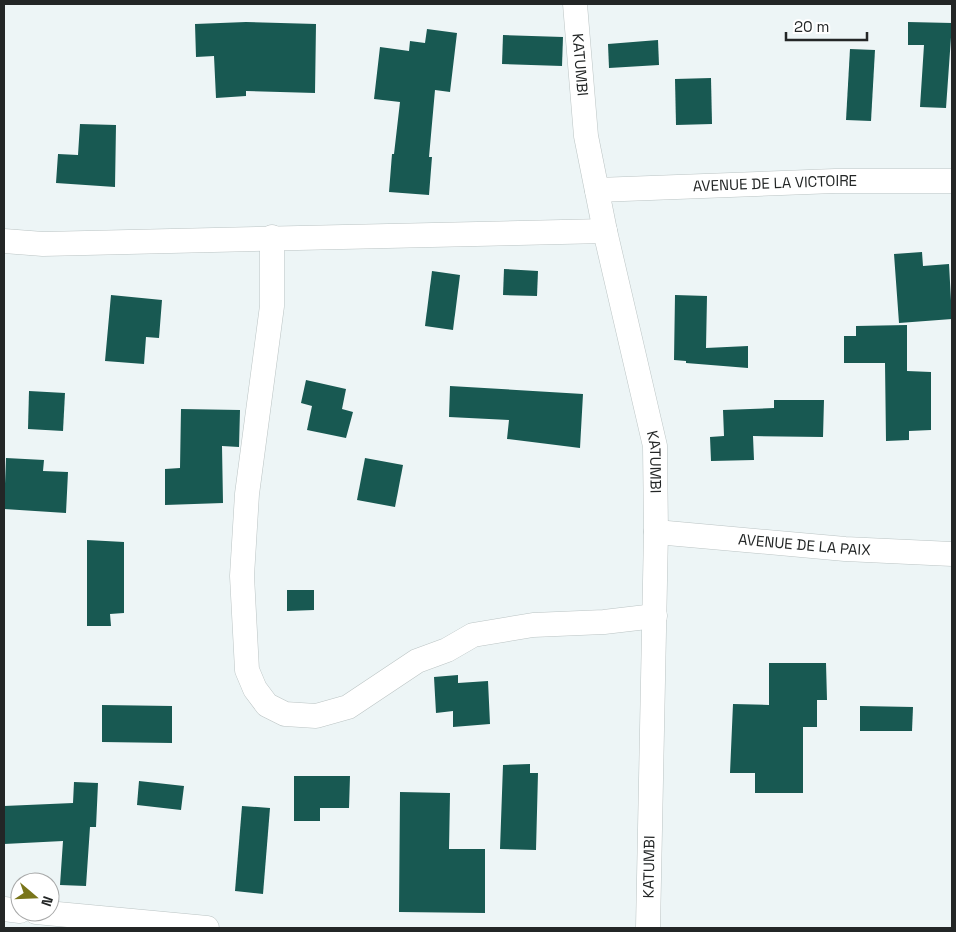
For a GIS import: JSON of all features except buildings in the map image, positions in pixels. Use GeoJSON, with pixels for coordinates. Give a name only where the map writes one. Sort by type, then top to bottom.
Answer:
{"type":"FeatureCollection","features":[{"type":"Feature","properties":{"kind":"street","name":"KATUMBI"},"geometry":{"type":"LineString","coordinates":[[575,4],[586,136],[605,231],[655,446],[655,616],[648,928]]}},
{"type":"Feature","properties":{"kind":"street","name":"AVENUE DE LA VICTOIRE"},"geometry":{"type":"LineString","coordinates":[[597,190],[835,181],[952,181]]}},
{"type":"Feature","properties":{"kind":"street"},"geometry":{"type":"LineString","coordinates":[[4,241],[43,244],[272,237],[605,231]]}},
{"type":"Feature","properties":{"kind":"street"},"geometry":{"type":"LineString","coordinates":[[272,237],[272,306],[247,494],[242,576],[247,670],[255,689],[267,705],[285,714],[316,716],[348,706],[416,661],[446,650],[473,635],[533,625],[604,622],[655,616]]}},
{"type":"Feature","properties":{"kind":"street","name":"AVENUE DE LA PAIX"},"geometry":{"type":"LineString","coordinates":[[656,532],[845,549],[952,554]]}},
{"type":"Feature","properties":{"kind":"street"},"geometry":{"type":"LineString","coordinates":[[60,915],[139,925],[207,928]]}}]}
